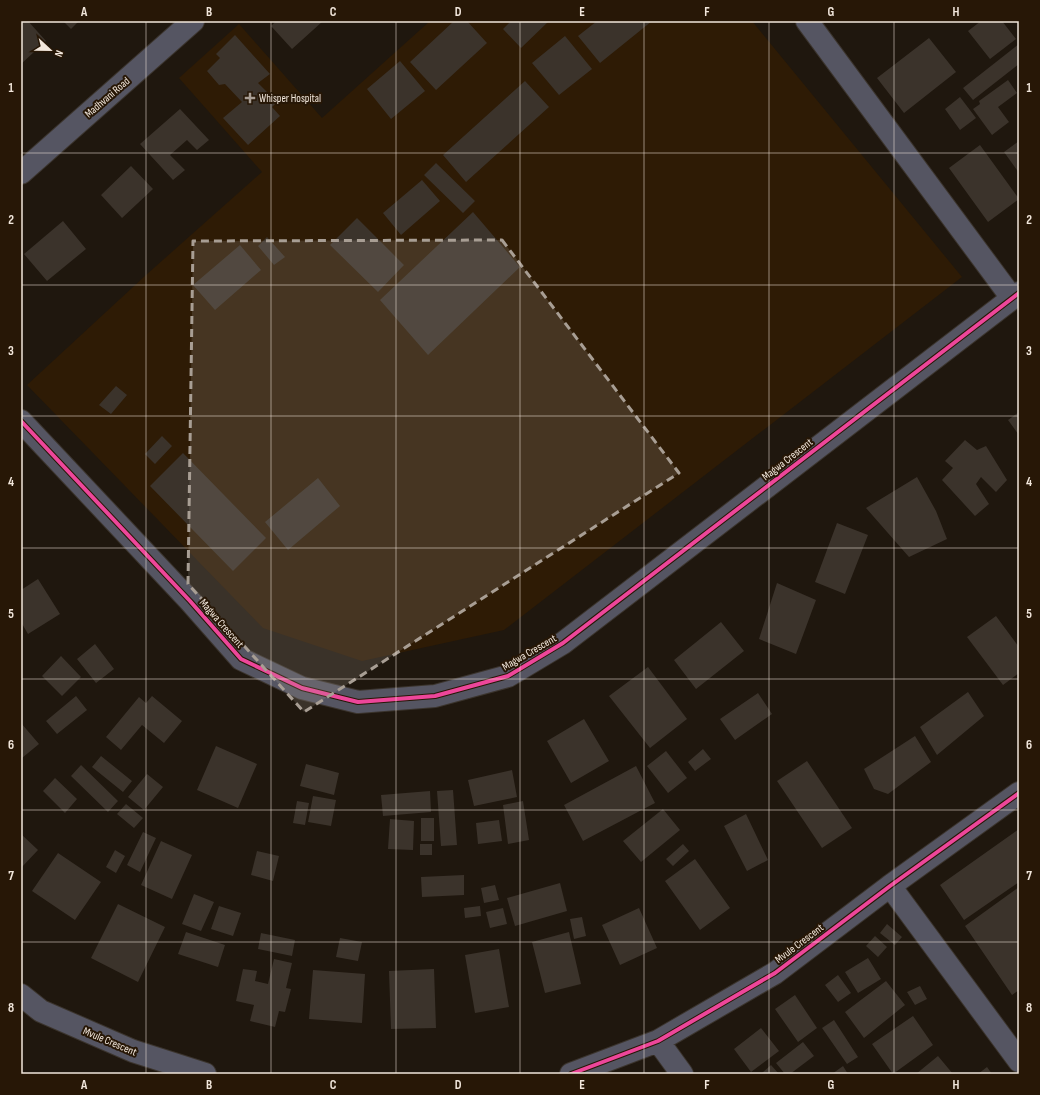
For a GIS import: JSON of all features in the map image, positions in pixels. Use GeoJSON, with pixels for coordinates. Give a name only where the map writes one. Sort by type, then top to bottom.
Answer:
{"type":"FeatureCollection","features":[{"type":"Feature","properties":{"kind":"street","name":"Madhvani Road"},"geometry":{"type":"LineString","coordinates":[[21,173],[193,21]]}},
{"type":"Feature","properties":{"kind":"street"},"geometry":{"type":"LineString","coordinates":[[807,21],[1016,296]]}},
{"type":"Feature","properties":{"kind":"street","name":"Magwa Crescent"},"geometry":{"type":"LineString","coordinates":[[21,421],[190,601],[241,659],[302,688],[358,702],[435,696],[508,676],[564,644],[1016,296]]}},
{"type":"Feature","properties":{"kind":"street","name":"Mvule Crescent"},"geometry":{"type":"LineString","coordinates":[[571,1074],[658,1041],[776,973],[890,886],[1019,793]]}},
{"type":"Feature","properties":{"kind":"street"},"geometry":{"type":"LineString","coordinates":[[890,886],[1019,1061]]}},
{"type":"Feature","properties":{"kind":"street","name":"Mvule Crescent"},"geometry":{"type":"LineString","coordinates":[[21,995],[41,1011],[126,1048],[205,1074]]}},
{"type":"Feature","properties":{"kind":"street"},"geometry":{"type":"LineString","coordinates":[[658,1041],[682,1074]]}},
{"type":"Feature","properties":{"kind":"highlighted area"},"geometry":{"type":"Polygon","coordinates":[[[502,240],[679,473],[304,712],[188,584],[193,241],[502,240]]]}},
{"type":"Feature","properties":{"kind":"shaded area"},"geometry":{"type":"Polygon","coordinates":[[[430,21],[752,21],[962,277],[504,630],[362,661],[263,628],[27,385],[146,275],[262,172],[179,78],[239,24],[322,118],[430,21]]]}},
{"type":"Feature","properties":{"kind":"building"},"geometry":{"type":"Polygon","coordinates":[[[21,21],[28,21],[46,41],[21,64],[21,21]]]}},
{"type":"Feature","properties":{"kind":"building"},"geometry":{"type":"Polygon","coordinates":[[[63,21],[79,21],[71,29],[63,21]]]}},
{"type":"Feature","properties":{"kind":"building"},"geometry":{"type":"Polygon","coordinates":[[[276,21],[323,21],[292,49],[271,26],[276,21]]]}},
{"type":"Feature","properties":{"kind":"building"},"geometry":{"type":"Polygon","coordinates":[[[454,21],[467,21],[487,43],[436,90],[410,62],[454,21]]]}},
{"type":"Feature","properties":{"kind":"building"},"geometry":{"type":"Polygon","coordinates":[[[511,21],[549,21],[521,48],[503,29],[511,21]]]}},
{"type":"Feature","properties":{"kind":"building"},"geometry":{"type":"Polygon","coordinates":[[[597,21],[652,21],[600,63],[578,36],[597,21]]]}},
{"type":"Feature","properties":{"kind":"building"},"geometry":{"type":"Polygon","coordinates":[[[981,21],[1002,21],[1016,39],[990,59],[968,31],[981,21]]]}},
{"type":"Feature","properties":{"kind":"building","name":"Whisper Hospital"},"geometry":{"type":"Polygon","coordinates":[[[235,35],[270,74],[258,83],[277,102],[272,107],[280,116],[248,145],[223,118],[242,102],[225,84],[219,85],[207,71],[220,58],[216,54],[235,35]]]}},
{"type":"Feature","properties":{"kind":"building"},"geometry":{"type":"Polygon","coordinates":[[[565,36],[592,69],[559,95],[532,63],[565,36]]]}},
{"type":"Feature","properties":{"kind":"building"},"geometry":{"type":"Polygon","coordinates":[[[929,38],[956,72],[904,113],[877,78],[929,38]]]}},
{"type":"Feature","properties":{"kind":"building"},"geometry":{"type":"Polygon","coordinates":[[[1019,44],[1019,64],[973,100],[963,88],[1019,44]]]}},
{"type":"Feature","properties":{"kind":"building"},"geometry":{"type":"Polygon","coordinates":[[[400,61],[425,91],[391,119],[367,89],[400,61]]]}},
{"type":"Feature","properties":{"kind":"building"},"geometry":{"type":"Polygon","coordinates":[[[1008,80],[1017,93],[998,107],[1009,122],[992,135],[973,109],[980,104],[979,101],[1008,80]]]}},
{"type":"Feature","properties":{"kind":"building"},"geometry":{"type":"Polygon","coordinates":[[[525,81],[549,107],[466,182],[443,155],[525,81]]]}},
{"type":"Feature","properties":{"kind":"building"},"geometry":{"type":"Polygon","coordinates":[[[960,97],[976,118],[960,130],[945,109],[960,97]]]}},
{"type":"Feature","properties":{"kind":"building"},"geometry":{"type":"Polygon","coordinates":[[[180,109],[209,140],[197,150],[187,140],[170,155],[185,170],[173,180],[140,144],[180,109]]]}},
{"type":"Feature","properties":{"kind":"building"},"geometry":{"type":"Polygon","coordinates":[[[1019,141],[1019,173],[1004,152],[1019,141]]]}},
{"type":"Feature","properties":{"kind":"building"},"geometry":{"type":"Polygon","coordinates":[[[980,145],[1019,199],[988,222],[949,168],[980,145]]]}},
{"type":"Feature","properties":{"kind":"building"},"geometry":{"type":"Polygon","coordinates":[[[436,163],[475,201],[463,213],[424,175],[436,163]]]}},
{"type":"Feature","properties":{"kind":"building"},"geometry":{"type":"Polygon","coordinates":[[[131,166],[153,189],[122,218],[101,195],[131,166]]]}},
{"type":"Feature","properties":{"kind":"building"},"geometry":{"type":"Polygon","coordinates":[[[422,180],[440,201],[401,235],[383,213],[422,180]]]}},
{"type":"Feature","properties":{"kind":"building"},"geometry":{"type":"Polygon","coordinates":[[[473,212],[520,267],[428,355],[380,300],[473,212]]]}},
{"type":"Feature","properties":{"kind":"building"},"geometry":{"type":"Polygon","coordinates":[[[357,218],[404,265],[378,292],[330,245],[357,218]]]}},
{"type":"Feature","properties":{"kind":"building"},"geometry":{"type":"Polygon","coordinates":[[[63,221],[86,249],[47,281],[24,254],[63,221]]]}},
{"type":"Feature","properties":{"kind":"building"},"geometry":{"type":"Polygon","coordinates":[[[267,237],[285,257],[274,265],[258,246],[267,237]]]}},
{"type":"Feature","properties":{"kind":"building"},"geometry":{"type":"Polygon","coordinates":[[[240,245],[261,270],[215,310],[193,285],[240,245]]]}},
{"type":"Feature","properties":{"kind":"building"},"geometry":{"type":"Polygon","coordinates":[[[116,386],[127,395],[111,414],[99,405],[116,386]]]}},
{"type":"Feature","properties":{"kind":"building"},"geometry":{"type":"Polygon","coordinates":[[[1019,412],[1019,435],[1008,420],[1019,412]]]}},
{"type":"Feature","properties":{"kind":"building"},"geometry":{"type":"Polygon","coordinates":[[[162,436],[172,446],[155,464],[145,454],[162,436]]]}},
{"type":"Feature","properties":{"kind":"building"},"geometry":{"type":"Polygon","coordinates":[[[965,440],[977,450],[986,446],[1007,480],[996,492],[981,477],[976,484],[989,504],[975,516],[942,480],[953,468],[945,461],[965,440]]]}},
{"type":"Feature","properties":{"kind":"building"},"geometry":{"type":"Polygon","coordinates":[[[183,453],[266,538],[233,571],[150,486],[183,453]]]}},
{"type":"Feature","properties":{"kind":"building"},"geometry":{"type":"Polygon","coordinates":[[[917,477],[936,511],[947,539],[909,557],[866,508],[917,477]]]}},
{"type":"Feature","properties":{"kind":"building"},"geometry":{"type":"Polygon","coordinates":[[[318,478],[340,506],[288,550],[265,522],[318,478]]]}},
{"type":"Feature","properties":{"kind":"building"},"geometry":{"type":"Polygon","coordinates":[[[837,523],[868,535],[845,594],[815,582],[837,523]]]}},
{"type":"Feature","properties":{"kind":"building"},"geometry":{"type":"Polygon","coordinates":[[[38,579],[60,614],[28,634],[21,622],[21,590],[38,579]]]}},
{"type":"Feature","properties":{"kind":"building"},"geometry":{"type":"Polygon","coordinates":[[[777,583],[816,600],[796,654],[759,639],[777,583]]]}},
{"type":"Feature","properties":{"kind":"building"},"geometry":{"type":"Polygon","coordinates":[[[996,616],[1019,647],[1019,673],[1003,685],[967,637],[996,616]]]}},
{"type":"Feature","properties":{"kind":"building"},"geometry":{"type":"Polygon","coordinates":[[[721,622],[744,651],[696,689],[674,660],[721,622]]]}},
{"type":"Feature","properties":{"kind":"building"},"geometry":{"type":"Polygon","coordinates":[[[95,644],[114,669],[96,683],[77,659],[95,644]]]}},
{"type":"Feature","properties":{"kind":"building"},"geometry":{"type":"Polygon","coordinates":[[[61,656],[81,677],[62,696],[42,676],[61,656]]]}},
{"type":"Feature","properties":{"kind":"building"},"geometry":{"type":"Polygon","coordinates":[[[648,667],[687,719],[650,748],[609,696],[648,667]]]}},
{"type":"Feature","properties":{"kind":"building"},"geometry":{"type":"Polygon","coordinates":[[[968,692],[984,716],[937,755],[920,727],[968,692]]]}},
{"type":"Feature","properties":{"kind":"building"},"geometry":{"type":"Polygon","coordinates":[[[758,693],[772,714],[735,740],[720,719],[758,693]]]}},
{"type":"Feature","properties":{"kind":"building"},"geometry":{"type":"Polygon","coordinates":[[[76,696],[87,710],[57,734],[46,721],[76,696]]]}},
{"type":"Feature","properties":{"kind":"building"},"geometry":{"type":"Polygon","coordinates":[[[152,696],[182,721],[164,743],[142,725],[121,750],[106,737],[139,697],[146,703],[152,696]]]}},
{"type":"Feature","properties":{"kind":"building"},"geometry":{"type":"Polygon","coordinates":[[[584,719],[609,761],[571,783],[547,741],[584,719]]]}},
{"type":"Feature","properties":{"kind":"building"},"geometry":{"type":"Polygon","coordinates":[[[21,723],[39,744],[22,758],[21,757],[21,723]]]}},
{"type":"Feature","properties":{"kind":"building"},"geometry":{"type":"Polygon","coordinates":[[[915,736],[931,762],[888,794],[874,789],[864,769],[915,736]]]}},
{"type":"Feature","properties":{"kind":"building"},"geometry":{"type":"Polygon","coordinates":[[[216,746],[257,764],[238,808],[197,790],[216,746]]]}},
{"type":"Feature","properties":{"kind":"building"},"geometry":{"type":"Polygon","coordinates":[[[703,749],[711,759],[695,771],[688,762],[703,749]]]}},
{"type":"Feature","properties":{"kind":"building"},"geometry":{"type":"Polygon","coordinates":[[[666,751],[687,778],[668,793],[647,766],[666,751]]]}},
{"type":"Feature","properties":{"kind":"building"},"geometry":{"type":"Polygon","coordinates":[[[101,756],[132,781],[123,792],[92,767],[101,756]]]}},
{"type":"Feature","properties":{"kind":"building"},"geometry":{"type":"Polygon","coordinates":[[[807,761],[852,828],[822,848],[777,781],[807,761]]]}},
{"type":"Feature","properties":{"kind":"building"},"geometry":{"type":"Polygon","coordinates":[[[306,764],[339,773],[334,795],[300,786],[306,764]]]}},
{"type":"Feature","properties":{"kind":"building"},"geometry":{"type":"Polygon","coordinates":[[[81,765],[118,801],[108,812],[71,776],[81,765]]]}},
{"type":"Feature","properties":{"kind":"building"},"geometry":{"type":"Polygon","coordinates":[[[636,766],[655,803],[583,841],[564,805],[636,766]]]}},
{"type":"Feature","properties":{"kind":"building"},"geometry":{"type":"Polygon","coordinates":[[[512,770],[517,797],[474,806],[468,780],[512,770]]]}},
{"type":"Feature","properties":{"kind":"building"},"geometry":{"type":"Polygon","coordinates":[[[147,774],[163,787],[144,810],[128,797],[147,774]]]}},
{"type":"Feature","properties":{"kind":"building"},"geometry":{"type":"Polygon","coordinates":[[[55,778],[77,799],[65,813],[43,791],[55,778]]]}},
{"type":"Feature","properties":{"kind":"building"},"geometry":{"type":"Polygon","coordinates":[[[453,790],[457,845],[441,846],[437,791],[453,790]]]}},
{"type":"Feature","properties":{"kind":"building"},"geometry":{"type":"Polygon","coordinates":[[[430,791],[431,812],[383,816],[381,795],[430,791]]]}},
{"type":"Feature","properties":{"kind":"building"},"geometry":{"type":"Polygon","coordinates":[[[313,796],[336,800],[331,826],[308,822],[313,796]]]}},
{"type":"Feature","properties":{"kind":"building"},"geometry":{"type":"Polygon","coordinates":[[[297,801],[309,803],[305,825],[293,823],[297,801]]]}},
{"type":"Feature","properties":{"kind":"building"},"geometry":{"type":"Polygon","coordinates":[[[523,801],[529,840],[508,844],[503,805],[523,801]]]}},
{"type":"Feature","properties":{"kind":"building"},"geometry":{"type":"Polygon","coordinates":[[[126,804],[143,818],[134,828],[117,814],[126,804]]]}},
{"type":"Feature","properties":{"kind":"building"},"geometry":{"type":"Polygon","coordinates":[[[663,809],[680,830],[641,862],[623,841],[663,809]]]}},
{"type":"Feature","properties":{"kind":"building"},"geometry":{"type":"Polygon","coordinates":[[[746,814],[768,860],[747,871],[724,826],[746,814]]]}},
{"type":"Feature","properties":{"kind":"building"},"geometry":{"type":"Polygon","coordinates":[[[421,818],[434,818],[434,841],[421,841],[421,818]]]}},
{"type":"Feature","properties":{"kind":"building"},"geometry":{"type":"Polygon","coordinates":[[[390,819],[414,821],[413,850],[388,849],[390,819]]]}},
{"type":"Feature","properties":{"kind":"building"},"geometry":{"type":"Polygon","coordinates":[[[499,820],[502,841],[478,844],[476,823],[499,820]]]}},
{"type":"Feature","properties":{"kind":"building"},"geometry":{"type":"Polygon","coordinates":[[[1019,829],[1019,882],[964,920],[940,885],[1019,829]]]}},
{"type":"Feature","properties":{"kind":"building"},"geometry":{"type":"Polygon","coordinates":[[[143,832],[156,838],[140,872],[127,865],[143,832]]]}},
{"type":"Feature","properties":{"kind":"building"},"geometry":{"type":"Polygon","coordinates":[[[21,834],[38,850],[21,868],[21,834]]]}},
{"type":"Feature","properties":{"kind":"building"},"geometry":{"type":"Polygon","coordinates":[[[161,841],[192,855],[172,899],[141,885],[161,841]]]}},
{"type":"Feature","properties":{"kind":"building"},"geometry":{"type":"Polygon","coordinates":[[[420,844],[432,844],[432,855],[420,855],[420,844]]]}},
{"type":"Feature","properties":{"kind":"building"},"geometry":{"type":"Polygon","coordinates":[[[683,844],[689,851],[673,866],[666,859],[683,844]]]}},
{"type":"Feature","properties":{"kind":"building"},"geometry":{"type":"Polygon","coordinates":[[[115,850],[125,856],[116,873],[106,867],[115,850]]]}},
{"type":"Feature","properties":{"kind":"building"},"geometry":{"type":"Polygon","coordinates":[[[257,851],[279,856],[273,881],[251,875],[257,851]]]}},
{"type":"Feature","properties":{"kind":"building"},"geometry":{"type":"Polygon","coordinates":[[[58,853],[101,882],[75,920],[32,891],[58,853]]]}},
{"type":"Feature","properties":{"kind":"building"},"geometry":{"type":"Polygon","coordinates":[[[695,859],[730,908],[700,930],[665,881],[695,859]]]}},
{"type":"Feature","properties":{"kind":"building"},"geometry":{"type":"Polygon","coordinates":[[[464,875],[464,895],[422,897],[421,877],[464,875]]]}},
{"type":"Feature","properties":{"kind":"building"},"geometry":{"type":"Polygon","coordinates":[[[560,883],[567,911],[515,926],[507,898],[560,883]]]}},
{"type":"Feature","properties":{"kind":"building"},"geometry":{"type":"Polygon","coordinates":[[[495,885],[499,900],[484,903],[481,888],[495,885]]]}},
{"type":"Feature","properties":{"kind":"building"},"geometry":{"type":"Polygon","coordinates":[[[1019,887],[1019,990],[1012,995],[965,926],[1019,887]]]}},
{"type":"Feature","properties":{"kind":"building"},"geometry":{"type":"Polygon","coordinates":[[[194,894],[214,902],[201,931],[182,924],[194,894]]]}},
{"type":"Feature","properties":{"kind":"building"},"geometry":{"type":"Polygon","coordinates":[[[118,904],[165,927],[138,982],[91,958],[118,904]]]}},
{"type":"Feature","properties":{"kind":"building"},"geometry":{"type":"Polygon","coordinates":[[[219,906],[241,913],[233,936],[211,929],[219,906]]]}},
{"type":"Feature","properties":{"kind":"building"},"geometry":{"type":"Polygon","coordinates":[[[480,906],[481,916],[465,918],[464,908],[480,906]]]}},
{"type":"Feature","properties":{"kind":"building"},"geometry":{"type":"Polygon","coordinates":[[[503,908],[507,924],[490,928],[486,912],[503,908]]]}},
{"type":"Feature","properties":{"kind":"building"},"geometry":{"type":"Polygon","coordinates":[[[639,908],[657,948],[620,965],[602,925],[639,908]]]}},
{"type":"Feature","properties":{"kind":"building"},"geometry":{"type":"Polygon","coordinates":[[[582,917],[586,936],[574,939],[570,919],[582,917]]]}},
{"type":"Feature","properties":{"kind":"building"},"geometry":{"type":"Polygon","coordinates":[[[887,924],[902,937],[895,945],[880,933],[887,924]]]}},
{"type":"Feature","properties":{"kind":"building"},"geometry":{"type":"Polygon","coordinates":[[[186,932],[225,945],[218,967],[178,954],[186,932]]]}},
{"type":"Feature","properties":{"kind":"building"},"geometry":{"type":"Polygon","coordinates":[[[569,932],[581,984],[545,993],[532,942],[569,932]]]}},
{"type":"Feature","properties":{"kind":"building"},"geometry":{"type":"Polygon","coordinates":[[[261,933],[295,940],[292,956],[258,949],[261,933]]]}},
{"type":"Feature","properties":{"kind":"building"},"geometry":{"type":"Polygon","coordinates":[[[875,936],[887,947],[878,957],[866,946],[875,936]]]}},
{"type":"Feature","properties":{"kind":"building"},"geometry":{"type":"Polygon","coordinates":[[[340,938],[362,942],[358,961],[336,957],[340,938]]]}},
{"type":"Feature","properties":{"kind":"building"},"geometry":{"type":"Polygon","coordinates":[[[499,949],[509,1007],[475,1013],[465,955],[499,949]]]}},
{"type":"Feature","properties":{"kind":"building"},"geometry":{"type":"Polygon","coordinates":[[[868,958],[881,979],[858,993],[845,972],[868,958]]]}},
{"type":"Feature","properties":{"kind":"building"},"geometry":{"type":"Polygon","coordinates":[[[274,959],[292,963],[286,988],[291,989],[285,1012],[279,1011],[275,1027],[250,1021],[254,1005],[236,1001],[243,969],[257,971],[255,981],[268,984],[274,959]]]}},
{"type":"Feature","properties":{"kind":"building"},"geometry":{"type":"Polygon","coordinates":[[[434,969],[436,1028],[391,1029],[389,971],[434,969]]]}},
{"type":"Feature","properties":{"kind":"building"},"geometry":{"type":"Polygon","coordinates":[[[313,970],[365,974],[362,1023],[309,1019],[313,970]]]}},
{"type":"Feature","properties":{"kind":"building"},"geometry":{"type":"Polygon","coordinates":[[[838,975],[851,993],[838,1002],[825,985],[838,975]]]}},
{"type":"Feature","properties":{"kind":"building"},"geometry":{"type":"Polygon","coordinates":[[[886,981],[905,1005],[864,1038],[845,1012],[886,981]]]}},
{"type":"Feature","properties":{"kind":"building"},"geometry":{"type":"Polygon","coordinates":[[[920,986],[927,999],[915,1005],[907,992],[920,986]]]}},
{"type":"Feature","properties":{"kind":"building"},"geometry":{"type":"Polygon","coordinates":[[[795,995],[817,1028],[798,1042],[775,1009],[795,995]]]}},
{"type":"Feature","properties":{"kind":"building"},"geometry":{"type":"Polygon","coordinates":[[[913,1016],[933,1045],[893,1074],[872,1044],[913,1016]]]}},
{"type":"Feature","properties":{"kind":"building"},"geometry":{"type":"Polygon","coordinates":[[[834,1020],[858,1057],[847,1064],[822,1028],[834,1020]]]}},
{"type":"Feature","properties":{"kind":"building"},"geometry":{"type":"Polygon","coordinates":[[[761,1028],[779,1051],[751,1072],[734,1049],[761,1028]]]}},
{"type":"Feature","properties":{"kind":"building"},"geometry":{"type":"Polygon","coordinates":[[[803,1042],[814,1056],[790,1074],[785,1074],[776,1063],[803,1042]]]}},
{"type":"Feature","properties":{"kind":"building"},"geometry":{"type":"Polygon","coordinates":[[[938,1056],[953,1074],[916,1074],[938,1056]]]}},
{"type":"Feature","properties":{"kind":"building"},"geometry":{"type":"Polygon","coordinates":[[[771,1065],[779,1074],[761,1074],[771,1065]]]}},
{"type":"Feature","properties":{"kind":"building"},"geometry":{"type":"Polygon","coordinates":[[[843,1066],[848,1074],[832,1074],[843,1066]]]}},
{"type":"Feature","properties":{"kind":"building"},"geometry":{"type":"Polygon","coordinates":[[[987,1067],[992,1074],[978,1074],[987,1067]]]}},
{"type":"Feature","properties":{"kind":"cycle path"},"geometry":{"type":"LineString","coordinates":[[21,421],[190,601],[241,659],[302,688],[358,702],[435,696],[508,676],[563,643],[1019,293]]}},
{"type":"Feature","properties":{"kind":"cycle path"},"geometry":{"type":"LineString","coordinates":[[571,1074],[658,1041],[775,973],[890,886],[1019,793]]}},
{"type":"Feature","properties":{"kind":"place","name":"Whisper Hospital"},"geometry":{"type":"Point","coordinates":[250,98]}}]}
